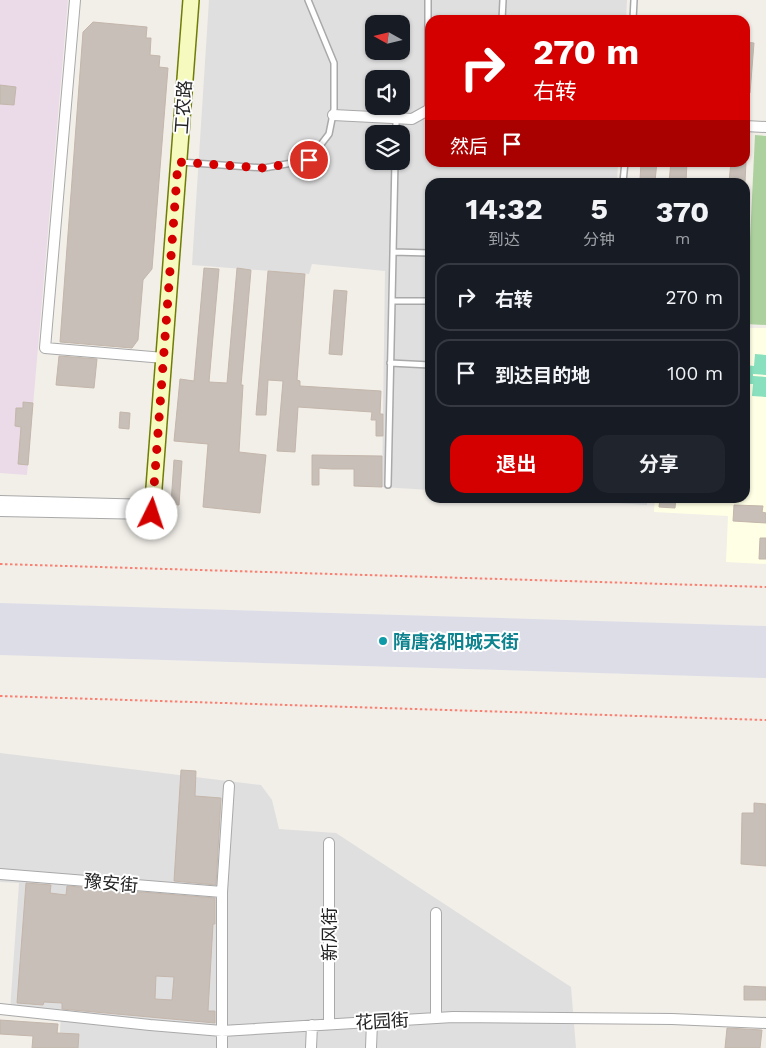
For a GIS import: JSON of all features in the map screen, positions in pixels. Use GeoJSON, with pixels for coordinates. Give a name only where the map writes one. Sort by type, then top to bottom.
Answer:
{"type":"FeatureCollection","features":[{"type":"Feature","properties":{"kind":"street"},"geometry":{"type":"LineString","coordinates":[[75,0],[45,348],[160,358]]}},
{"type":"Feature","properties":{"kind":"street","name":"工农路"},"geometry":{"type":"LineString","coordinates":[[149,509],[175,162],[184,0]]}},
{"type":"Feature","properties":{"kind":"street","name":"工农路"},"geometry":{"type":"LineString","coordinates":[[175,162],[191,0]]}},
{"type":"Feature","properties":{"kind":"street"},"geometry":{"type":"LineString","coordinates":[[333,115],[412,119],[425,111]]}},
{"type":"Feature","properties":{"kind":"street"},"geometry":{"type":"LineString","coordinates":[[750,126],[766,127]]}},
{"type":"Feature","properties":{"kind":"street"},"geometry":{"type":"LineString","coordinates":[[0,501],[149,509]]}},
{"type":"Feature","properties":{"kind":"street"},"geometry":{"type":"LineString","coordinates":[[0,510],[149,509]]}},
{"type":"Feature","properties":{"kind":"street"},"geometry":{"type":"LineString","coordinates":[[222,1048],[222,892],[229,786]]}},
{"type":"Feature","properties":{"kind":"street","name":"新风街"},"geometry":{"type":"LineString","coordinates":[[328,1024],[329,843]]}},
{"type":"Feature","properties":{"kind":"street","name":"豫安街"},"geometry":{"type":"LineString","coordinates":[[0,874],[222,892]]}},
{"type":"Feature","properties":{"kind":"street"},"geometry":{"type":"LineString","coordinates":[[436,913],[436,1018]]}},
{"type":"Feature","properties":{"kind":"street","name":"花园街"},"geometry":{"type":"LineString","coordinates":[[0,1009],[150,1025],[222,1030],[436,1018],[672,1019],[766,1022]]}},
{"type":"Feature","properties":{"kind":"street"},"geometry":{"type":"LineString","coordinates":[[371,1048],[372,1022]]}},
{"type":"Feature","properties":{"kind":"street"},"geometry":{"type":"LineString","coordinates":[[311,1048],[312,1025]]}},
{"type":"Feature","properties":{"kind":"lane"},"geometry":{"type":"LineString","coordinates":[[175,162],[264,168],[309,160],[329,134],[333,115],[334,63],[308,0]]}},
{"type":"Feature","properties":{"kind":"lane"},"geometry":{"type":"LineString","coordinates":[[428,0],[428,15]]}},
{"type":"Feature","properties":{"kind":"lane"},"geometry":{"type":"LineString","coordinates":[[502,15],[503,0]]}},
{"type":"Feature","properties":{"kind":"lane"},"geometry":{"type":"LineString","coordinates":[[633,15],[634,0]]}},
{"type":"Feature","properties":{"kind":"lane"},"geometry":{"type":"LineString","coordinates":[[396,118],[396,125]]}},
{"type":"Feature","properties":{"kind":"lane"},"geometry":{"type":"LineString","coordinates":[[388,485],[395,170]]}},
{"type":"Feature","properties":{"kind":"lane"},"geometry":{"type":"LineString","coordinates":[[393,252],[425,253]]}},
{"type":"Feature","properties":{"kind":"lane"},"geometry":{"type":"LineString","coordinates":[[392,301],[425,301]]}},
{"type":"Feature","properties":{"kind":"lane"},"geometry":{"type":"LineString","coordinates":[[390,363],[425,365]]}},
{"type":"Feature","properties":{"kind":"path"},"geometry":{"type":"LineString","coordinates":[[0,564],[766,586]]}},
{"type":"Feature","properties":{"kind":"path"},"geometry":{"type":"LineString","coordinates":[[0,696],[766,720]]}},
{"type":"Feature","properties":{"kind":"shaded area"},"geometry":{"type":"Polygon","coordinates":[[[0,0],[68,0],[27,475],[0,473],[0,0]]]}},
{"type":"Feature","properties":{"kind":"shaded area"},"geometry":{"type":"Polygon","coordinates":[[[209,0],[627,0],[626,15],[425,15],[425,167],[618,167],[617,178],[425,178],[425,490],[382,487],[385,271],[312,264],[309,274],[192,265],[209,0]]]}},
{"type":"Feature","properties":{"kind":"shaded area"},"geometry":{"type":"Polygon","coordinates":[[[750,328],[766,328],[766,564],[726,562],[728,516],[654,512],[655,503],[750,503],[750,328]]]}},
{"type":"Feature","properties":{"kind":"shaded area"},"geometry":{"type":"Polygon","coordinates":[[[617,503],[647,503],[647,505],[617,503]]]}},
{"type":"Feature","properties":{"kind":"shaded area","name":"隋唐洛阳城天街"},"geometry":{"type":"Polygon","coordinates":[[[0,603],[766,626],[766,678],[0,655],[0,603]]]}},
{"type":"Feature","properties":{"kind":"shaded area"},"geometry":{"type":"Polygon","coordinates":[[[0,753],[261,785],[272,800],[279,829],[336,833],[571,987],[576,1048],[59,1048],[61,1015],[10,1010],[19,883],[0,882],[0,753]]]}},
{"type":"Feature","properties":{"kind":"green space"},"geometry":{"type":"Polygon","coordinates":[[[755,135],[766,136],[766,325],[750,324],[750,240],[755,135]]]}},
{"type":"Feature","properties":{"kind":"green space"},"geometry":{"type":"Polygon","coordinates":[[[755,354],[766,355],[766,375],[753,374],[753,376],[766,377],[766,397],[752,396],[753,384],[750,384],[750,366],[754,366],[755,354]]]}},
{"type":"Feature","properties":{"kind":"building"},"geometry":{"type":"Polygon","coordinates":[[[93,22],[147,27],[146,38],[151,38],[150,55],[160,56],[159,67],[168,68],[152,269],[143,280],[138,340],[132,348],[60,342],[83,32],[93,22]]]}},
{"type":"Feature","properties":{"kind":"building"},"geometry":{"type":"Polygon","coordinates":[[[750,43],[754,43],[750,93],[750,43]]]}},
{"type":"Feature","properties":{"kind":"building"},"geometry":{"type":"Polygon","coordinates":[[[0,85],[16,87],[14,105],[0,104],[0,85]]]}},
{"type":"Feature","properties":{"kind":"building"},"geometry":{"type":"Polygon","coordinates":[[[641,167],[656,167],[655,178],[640,178],[641,167]]]}},
{"type":"Feature","properties":{"kind":"building"},"geometry":{"type":"Polygon","coordinates":[[[670,167],[687,167],[686,178],[669,178],[670,167]]]}},
{"type":"Feature","properties":{"kind":"building"},"geometry":{"type":"Polygon","coordinates":[[[730,167],[746,167],[745,178],[729,178],[730,167]]]}},
{"type":"Feature","properties":{"kind":"building"},"geometry":{"type":"Polygon","coordinates":[[[204,268],[219,269],[209,382],[227,383],[237,268],[251,270],[241,385],[243,385],[239,452],[266,455],[260,513],[203,507],[208,444],[174,441],[180,379],[194,381],[204,268]]]}},
{"type":"Feature","properties":{"kind":"building"},"geometry":{"type":"Polygon","coordinates":[[[268,271],[305,274],[297,380],[300,381],[300,386],[381,391],[380,414],[383,414],[383,436],[376,436],[376,420],[371,420],[372,412],[298,407],[295,452],[277,451],[283,381],[268,380],[266,415],[256,415],[268,271]]]}},
{"type":"Feature","properties":{"kind":"building"},"geometry":{"type":"Polygon","coordinates":[[[334,290],[347,291],[342,355],[329,354],[334,290]]]}},
{"type":"Feature","properties":{"kind":"building"},"geometry":{"type":"Polygon","coordinates":[[[59,356],[97,359],[94,388],[56,385],[59,356]]]}},
{"type":"Feature","properties":{"kind":"building"},"geometry":{"type":"Polygon","coordinates":[[[23,402],[33,403],[28,465],[18,464],[21,427],[15,426],[16,408],[23,408],[23,402]]]}},
{"type":"Feature","properties":{"kind":"building"},"geometry":{"type":"Polygon","coordinates":[[[120,412],[130,413],[129,429],[119,428],[120,412]]]}},
{"type":"Feature","properties":{"kind":"building"},"geometry":{"type":"Polygon","coordinates":[[[312,455],[382,456],[382,487],[354,486],[354,469],[319,468],[319,485],[312,485],[312,455]]]}},
{"type":"Feature","properties":{"kind":"building"},"geometry":{"type":"Polygon","coordinates":[[[174,460],[182,461],[179,505],[171,504],[174,460]]]}},
{"type":"Feature","properties":{"kind":"building"},"geometry":{"type":"Polygon","coordinates":[[[659,503],[676,503],[675,508],[659,507],[659,503]]]}},
{"type":"Feature","properties":{"kind":"building"},"geometry":{"type":"Polygon","coordinates":[[[734,505],[763,506],[762,512],[766,513],[766,523],[733,521],[734,505]]]}},
{"type":"Feature","properties":{"kind":"building"},"geometry":{"type":"Polygon","coordinates":[[[760,538],[766,538],[766,559],[759,559],[760,538]]]}},
{"type":"Feature","properties":{"kind":"building"},"geometry":{"type":"Polygon","coordinates":[[[181,770],[196,771],[195,796],[221,798],[216,885],[174,881],[181,770]]]}},
{"type":"Feature","properties":{"kind":"building"},"geometry":{"type":"Polygon","coordinates":[[[754,803],[766,804],[766,866],[741,864],[742,813],[754,813],[754,803]]]}},
{"type":"Feature","properties":{"kind":"building"},"geometry":{"type":"Polygon","coordinates":[[[26,883],[51,885],[50,893],[66,895],[67,886],[215,898],[215,924],[213,924],[208,1011],[215,1011],[215,1023],[62,1009],[62,1003],[44,1002],[43,1005],[17,1003],[26,883]],[[156,976],[155,999],[172,1000],[174,977],[156,976]]]}},
{"type":"Feature","properties":{"kind":"building"},"geometry":{"type":"Polygon","coordinates":[[[744,986],[766,987],[766,1000],[744,1000],[744,986]]]}},
{"type":"Feature","properties":{"kind":"building"},"geometry":{"type":"Polygon","coordinates":[[[0,1020],[58,1024],[57,1033],[79,1034],[78,1048],[32,1048],[33,1036],[0,1034],[0,1020]]]}},
{"type":"Feature","properties":{"kind":"building"},"geometry":{"type":"Polygon","coordinates":[[[727,1028],[762,1030],[760,1048],[725,1048],[727,1028]]]}},
{"type":"Feature","properties":{"kind":"place","name":"隋唐洛阳城天街"},"geometry":{"type":"Point","coordinates":[383,641]}},
{"type":"Feature","properties":{"kind":"route"},"geometry":{"type":"LineString","coordinates":[[152,514],[178,162],[264,168],[309,160]]}}]}
